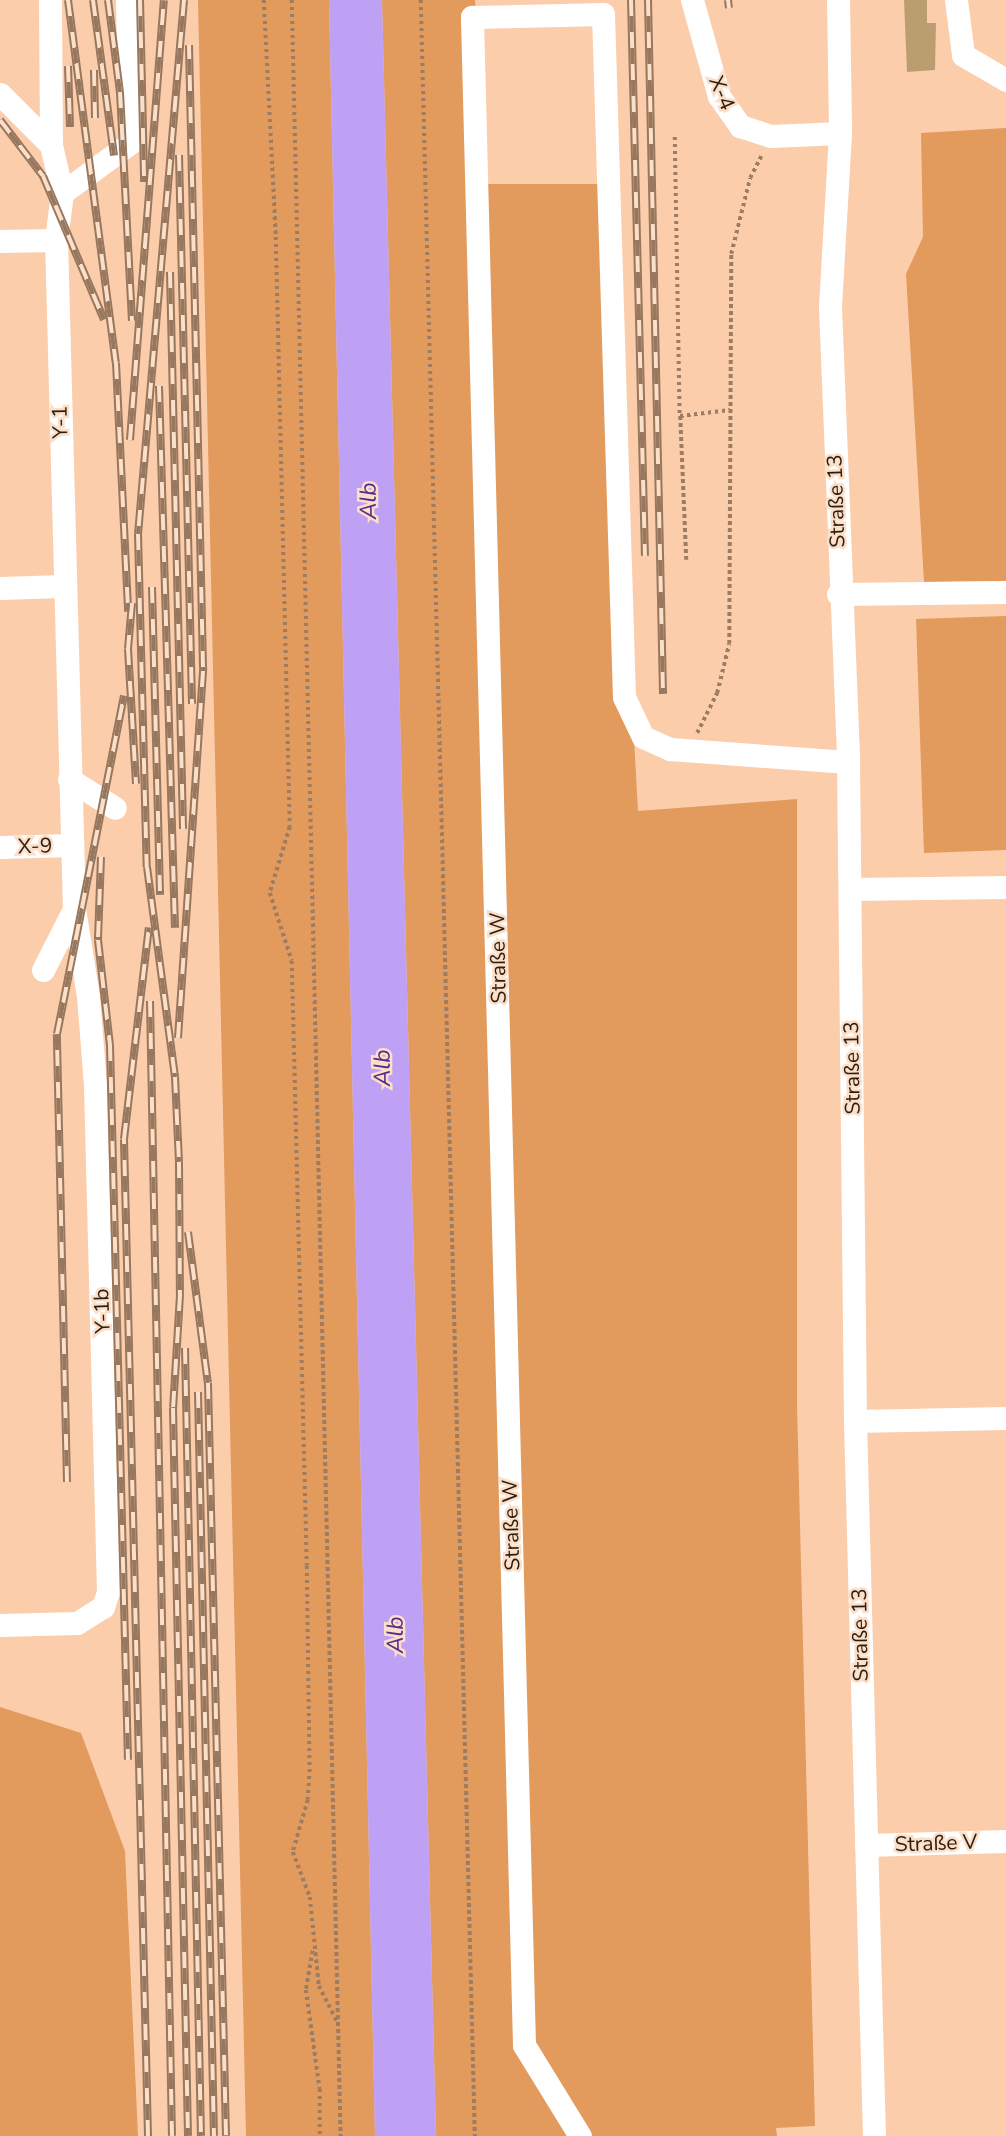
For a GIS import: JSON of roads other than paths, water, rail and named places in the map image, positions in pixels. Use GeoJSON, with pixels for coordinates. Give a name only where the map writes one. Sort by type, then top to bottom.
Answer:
{"type":"FeatureCollection","features":[{"type":"Feature","properties":{"kind":"street","name":"Y-1"},"geometry":{"type":"LineString","coordinates":[[50,0],[51,145],[62,194],[56,240],[71,845]]}},
{"type":"Feature","properties":{"kind":"street"},"geometry":{"type":"LineString","coordinates":[[62,194],[131,143],[127,0]]}},
{"type":"Feature","properties":{"kind":"street","name":"X-4"},"geometry":{"type":"LineString","coordinates":[[692,0],[723,107],[746,129],[770,136],[840,133]]}},
{"type":"Feature","properties":{"kind":"street","name":"Straße 13"},"geometry":{"type":"LineString","coordinates":[[838,0],[840,133],[830,307],[838,594],[848,762],[855,1421],[874,2136]]}},
{"type":"Feature","properties":{"kind":"street"},"geometry":{"type":"LineString","coordinates":[[956,0],[964,55],[1006,80]]}},
{"type":"Feature","properties":{"kind":"street","name":"Straße W"},"geometry":{"type":"LineString","coordinates":[[580,2136],[524,2045],[497,898],[472,17],[603,14],[624,697],[643,737],[670,749],[848,762]]}},
{"type":"Feature","properties":{"kind":"street"},"geometry":{"type":"LineString","coordinates":[[0,94],[51,145]]}},
{"type":"Feature","properties":{"kind":"street"},"geometry":{"type":"LineString","coordinates":[[0,241],[56,240]]}},
{"type":"Feature","properties":{"kind":"street"},"geometry":{"type":"LineString","coordinates":[[0,588],[63,586]]}},
{"type":"Feature","properties":{"kind":"street"},"geometry":{"type":"LineString","coordinates":[[838,594],[1006,592]]}},
{"type":"Feature","properties":{"kind":"street"},"geometry":{"type":"LineString","coordinates":[[69,779],[115,808]]}},
{"type":"Feature","properties":{"kind":"street","name":"X-9"},"geometry":{"type":"LineString","coordinates":[[0,847],[71,845]]}},
{"type":"Feature","properties":{"kind":"street","name":"Y-1b"},"geometry":{"type":"LineString","coordinates":[[0,1625],[77,1623],[103,1607],[108,1592],[95,1086],[74,909],[71,845]]}},
{"type":"Feature","properties":{"kind":"street"},"geometry":{"type":"LineString","coordinates":[[850,889],[1006,887]]}},
{"type":"Feature","properties":{"kind":"street","name":"Y-1b"},"geometry":{"type":"LineString","coordinates":[[43,970],[74,909]]}},
{"type":"Feature","properties":{"kind":"street"},"geometry":{"type":"LineString","coordinates":[[855,1421],[1006,1418]]}},
{"type":"Feature","properties":{"kind":"street","name":"Straße V"},"geometry":{"type":"LineString","coordinates":[[866,1845],[1006,1841]]}},
{"type":"Feature","properties":{"kind":"water","name":"Alb"},"geometry":{"type":"Polygon","coordinates":[[[329,0],[382,0],[436,2136],[375,2136],[329,0]]]}},
{"type":"Feature","properties":{"kind":"railway"},"geometry":{"type":"LineString","coordinates":[[68,0],[116,363],[128,612]]}},
{"type":"Feature","properties":{"kind":"railway"},"geometry":{"type":"LineString","coordinates":[[93,0],[114,156]]}},
{"type":"Feature","properties":{"kind":"railway"},"geometry":{"type":"LineString","coordinates":[[108,0],[120,92],[132,321]]}},
{"type":"Feature","properties":{"kind":"railway"},"geometry":{"type":"LineString","coordinates":[[140,0],[144,182]]}},
{"type":"Feature","properties":{"kind":"railway"},"geometry":{"type":"LineString","coordinates":[[130,440],[164,0]]}},
{"type":"Feature","properties":{"kind":"railway"},"geometry":{"type":"LineString","coordinates":[[184,0],[138,534],[147,867],[175,1077],[179,1162],[180,1295],[173,1408],[188,2136]]}},
{"type":"Feature","properties":{"kind":"railway"},"geometry":{"type":"LineString","coordinates":[[631,0],[645,556]]}},
{"type":"Feature","properties":{"kind":"railway"},"geometry":{"type":"LineString","coordinates":[[648,0],[663,694]]}},
{"type":"Feature","properties":{"kind":"railway"},"geometry":{"type":"LineString","coordinates":[[728,0],[729,8]]}},
{"type":"Feature","properties":{"kind":"railway"},"geometry":{"type":"LineString","coordinates":[[178,1038],[203,667],[189,45]]}},
{"type":"Feature","properties":{"kind":"railway"},"geometry":{"type":"LineString","coordinates":[[68,66],[70,127]]}},
{"type":"Feature","properties":{"kind":"railway"},"geometry":{"type":"LineString","coordinates":[[94,70],[95,118]]}},
{"type":"Feature","properties":{"kind":"railway"},"geometry":{"type":"LineString","coordinates":[[0,120],[43,176],[104,320]]}},
{"type":"Feature","properties":{"kind":"railway"},"geometry":{"type":"LineString","coordinates":[[179,155],[192,704]]}},
{"type":"Feature","properties":{"kind":"railway"},"geometry":{"type":"LineString","coordinates":[[170,272],[183,829]]}},
{"type":"Feature","properties":{"kind":"railway"},"geometry":{"type":"LineString","coordinates":[[159,386],[175,928]]}},
{"type":"Feature","properties":{"kind":"railway"},"geometry":{"type":"LineString","coordinates":[[152,587],[160,895]]}},
{"type":"Feature","properties":{"kind":"railway"},"geometry":{"type":"LineString","coordinates":[[132,603],[128,649],[136,784]]}},
{"type":"Feature","properties":{"kind":"railway"},"geometry":{"type":"LineString","coordinates":[[67,1482],[57,1034],[124,696]]}},
{"type":"Feature","properties":{"kind":"railway"},"geometry":{"type":"LineString","coordinates":[[101,857],[98,940],[110,1045],[128,1760]]}},
{"type":"Feature","properties":{"kind":"railway"},"geometry":{"type":"LineString","coordinates":[[148,2136],[124,1139],[149,927]]}},
{"type":"Feature","properties":{"kind":"railway"},"geometry":{"type":"LineString","coordinates":[[150,1001],[172,2136]]}},
{"type":"Feature","properties":{"kind":"railway"},"geometry":{"type":"LineString","coordinates":[[188,1232],[208,1383],[226,2136]]}},
{"type":"Feature","properties":{"kind":"railway"},"geometry":{"type":"LineString","coordinates":[[185,1348],[201,2136]]}},
{"type":"Feature","properties":{"kind":"railway"},"geometry":{"type":"LineString","coordinates":[[198,1392],[214,2136]]}}]}
